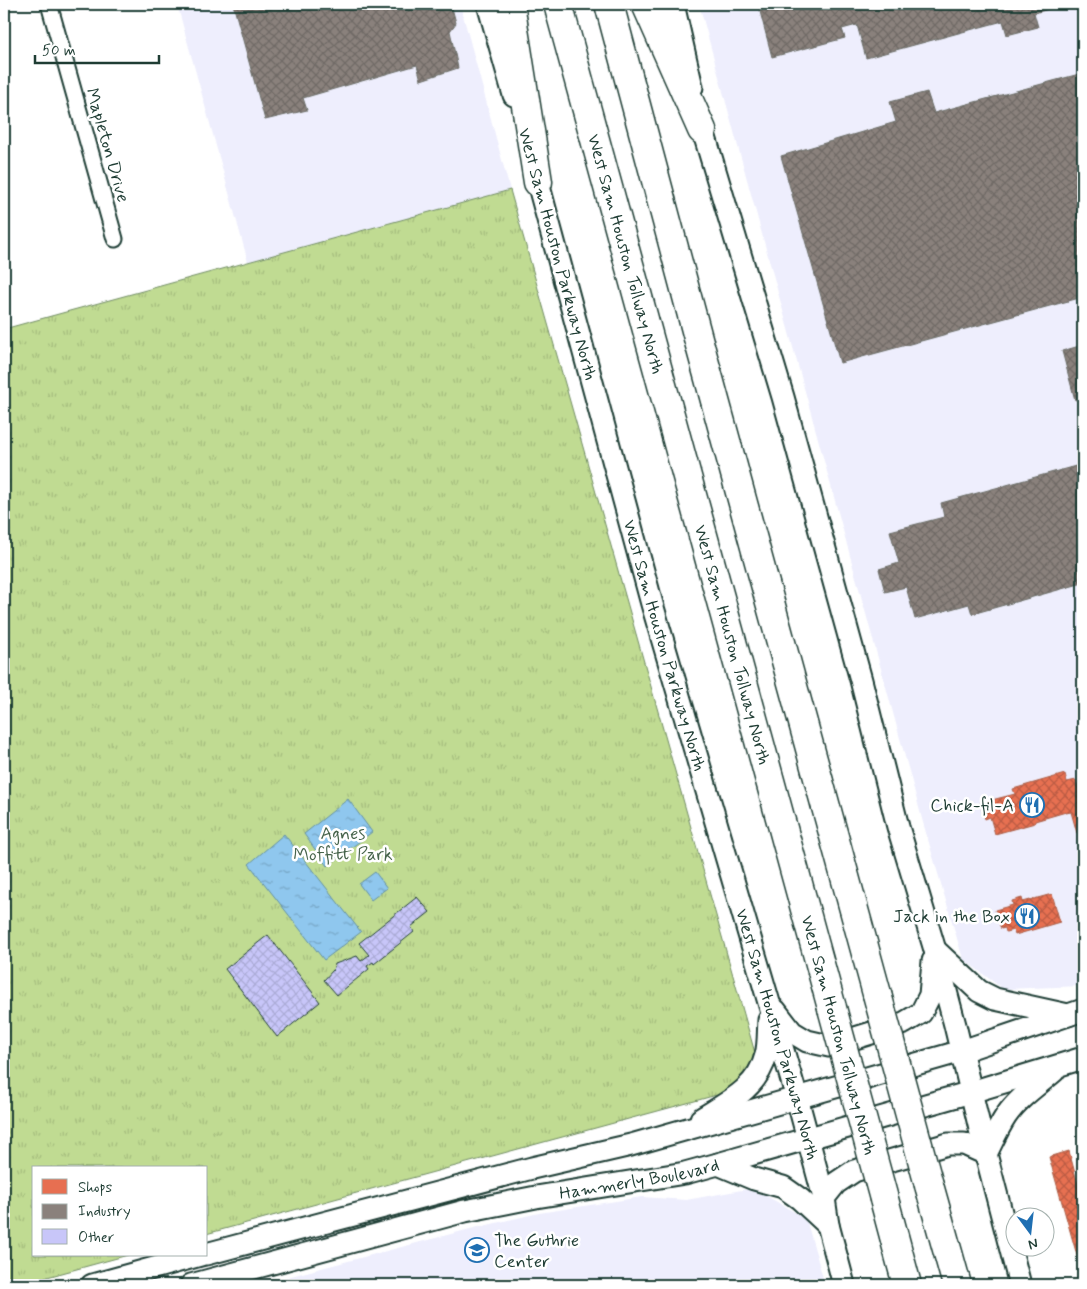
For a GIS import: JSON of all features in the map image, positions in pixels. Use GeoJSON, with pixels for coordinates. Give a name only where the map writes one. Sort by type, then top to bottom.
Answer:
{"type":"FeatureCollection","features":[{"type":"Feature","properties":{"kind":"highway"},"geometry":{"type":"LineString","coordinates":[[510,4],[538,182]]}},
{"type":"Feature","properties":{"kind":"highway","name":"West Sam Houston Tollway North"},"geometry":{"type":"LineString","coordinates":[[558,4],[907,1285]]}},
{"type":"Feature","properties":{"kind":"highway"},"geometry":{"type":"LineString","coordinates":[[609,4],[702,353],[957,1285]]}},
{"type":"Feature","properties":{"kind":"highway"},"geometry":{"type":"LineString","coordinates":[[646,4],[702,130]]}},
{"type":"Feature","properties":{"kind":"main road","name":"West Sam Houston Parkway North"},"geometry":{"type":"LineString","coordinates":[[488,4],[652,604],[797,1098],[824,1198],[828,1225],[844,1285]]}},
{"type":"Feature","properties":{"kind":"main road"},"geometry":{"type":"LineString","coordinates":[[673,4],[702,130],[783,397],[861,680],[898,827],[935,950],[1020,1285]]}},
{"type":"Feature","properties":{"kind":"main road"},"geometry":{"type":"LineString","coordinates":[[770,1004],[792,1032],[807,1041],[829,1046],[904,1023],[921,1013],[930,995],[935,950]]}},
{"type":"Feature","properties":{"kind":"main road"},"geometry":{"type":"LineString","coordinates":[[935,950],[979,991],[995,999],[1076,1013]]}},
{"type":"Feature","properties":{"kind":"main road"},"geometry":{"type":"LineString","coordinates":[[683,1130],[745,1091],[756,1078],[766,1055],[770,1004]]}},
{"type":"Feature","properties":{"kind":"main road","name":"Hammerly Boulevard"},"geometry":{"type":"LineString","coordinates":[[208,1253],[532,1168],[631,1145],[962,1051],[1076,1013]]}},
{"type":"Feature","properties":{"kind":"main road","name":"Hammerly Boulevard"},"geometry":{"type":"LineString","coordinates":[[191,1285],[465,1211],[536,1197],[684,1173],[807,1140],[1083,1058]]}},
{"type":"Feature","properties":{"kind":"main road"},"geometry":{"type":"LineString","coordinates":[[986,1154],[1006,1117],[1020,1100],[1063,1064]]}},
{"type":"Feature","properties":{"kind":"main road"},"geometry":{"type":"LineString","coordinates":[[824,1198],[836,1182],[854,1171],[948,1144],[964,1144],[986,1154]]}},
{"type":"Feature","properties":{"kind":"main road"},"geometry":{"type":"LineString","coordinates":[[718,1164],[754,1179],[783,1186],[828,1225]]}},
{"type":"Feature","properties":{"kind":"main road"},"geometry":{"type":"LineString","coordinates":[[92,1285],[197,1256]]}},
{"type":"Feature","properties":{"kind":"street","name":"Mapleton Drive"},"geometry":{"type":"LineString","coordinates":[[49,4],[115,239]]}},
{"type":"Feature","properties":{"kind":"shaded area"},"geometry":{"type":"Polygon","coordinates":[[[177,4],[460,4],[510,190],[248,262],[177,4]]]}},
{"type":"Feature","properties":{"kind":"shaded area"},"geometry":{"type":"Polygon","coordinates":[[[699,4],[1083,4],[1083,986],[1003,989],[963,959],[924,826],[699,4]]]}},
{"type":"Feature","properties":{"kind":"shaded area"},"geometry":{"type":"Polygon","coordinates":[[[753,1188],[806,1219],[825,1285],[257,1285],[470,1229],[539,1213],[642,1197],[686,1200],[753,1188]]]}},
{"type":"Feature","properties":{"kind":"green space","name":"Agnes Moffitt Park"},"geometry":{"type":"Polygon","coordinates":[[[510,190],[757,1060],[735,1090],[208,1233],[208,1166],[32,1166],[32,1256],[124,1256],[18,1285],[4,1285],[4,329],[510,190]]]}},
{"type":"Feature","properties":{"kind":"water"},"geometry":{"type":"Polygon","coordinates":[[[348,799],[372,832],[327,866],[304,834],[348,799]]]}},
{"type":"Feature","properties":{"kind":"water"},"geometry":{"type":"Polygon","coordinates":[[[284,834],[361,932],[324,960],[249,864],[284,834]]]}},
{"type":"Feature","properties":{"kind":"water"},"geometry":{"type":"Polygon","coordinates":[[[375,872],[387,888],[371,900],[359,884],[375,872]]]}},
{"type":"Feature","properties":{"kind":"building: Shops","name":"Chick-fil-A"},"geometry":{"type":"Polygon","coordinates":[[[1065,774],[1067,782],[1076,780],[1083,806],[1083,810],[1078,811],[1079,815],[1083,814],[1083,832],[1077,833],[1071,812],[1066,812],[995,834],[990,817],[985,819],[980,803],[1015,794],[1013,789],[1065,774]]]}},
{"type":"Feature","properties":{"kind":"building: Shops","name":"Jack in the Box"},"geometry":{"type":"Polygon","coordinates":[[[1052,894],[1060,922],[1015,935],[1013,930],[1006,932],[1005,928],[1001,929],[995,910],[1013,905],[1012,901],[1022,898],[1023,902],[1052,894]]]}},
{"type":"Feature","properties":{"kind":"building: Shops"},"geometry":{"type":"Polygon","coordinates":[[[1069,1151],[1083,1203],[1083,1258],[1078,1259],[1049,1157],[1069,1151]]]}},
{"type":"Feature","properties":{"kind":"building: Industry"},"geometry":{"type":"Polygon","coordinates":[[[233,4],[451,4],[456,23],[450,31],[458,68],[421,80],[417,65],[303,98],[307,110],[265,120],[233,4]]]}},
{"type":"Feature","properties":{"kind":"building: Industry"},"geometry":{"type":"Polygon","coordinates":[[[758,4],[1068,4],[1034,13],[1038,27],[1007,35],[1003,21],[866,58],[857,25],[842,29],[845,38],[772,57],[758,4]]]}},
{"type":"Feature","properties":{"kind":"building: Industry"},"geometry":{"type":"Polygon","coordinates":[[[1083,73],[1083,297],[840,363],[781,156],[896,122],[890,102],[927,92],[934,113],[1083,73]]]}},
{"type":"Feature","properties":{"kind":"building: Industry"},"geometry":{"type":"Polygon","coordinates":[[[1083,345],[1083,398],[1075,400],[1062,351],[1083,345]]]}},
{"type":"Feature","properties":{"kind":"building: Industry"},"geometry":{"type":"Polygon","coordinates":[[[1083,464],[1083,583],[972,614],[969,604],[915,619],[906,587],[885,592],[879,569],[899,563],[890,531],[944,517],[941,503],[1083,464]]]}},
{"type":"Feature","properties":{"kind":"building: Other"},"geometry":{"type":"Polygon","coordinates":[[[417,897],[430,912],[411,927],[414,932],[374,964],[373,962],[367,966],[369,969],[337,995],[324,980],[333,970],[335,964],[357,956],[361,961],[369,955],[359,943],[417,897]]]}},
{"type":"Feature","properties":{"kind":"building: Other"},"geometry":{"type":"Polygon","coordinates":[[[268,935],[320,1002],[277,1037],[225,969],[268,935]]]}},
{"type":"Feature","properties":{"kind":"place","name":"Chick-fil-A"},"geometry":{"type":"Point","coordinates":[1032,805]}},
{"type":"Feature","properties":{"kind":"place","name":"Jack in the Box"},"geometry":{"type":"Point","coordinates":[1027,916]}},
{"type":"Feature","properties":{"kind":"place","name":"The Guthrie Center"},"geometry":{"type":"Point","coordinates":[477,1250]}}]}
